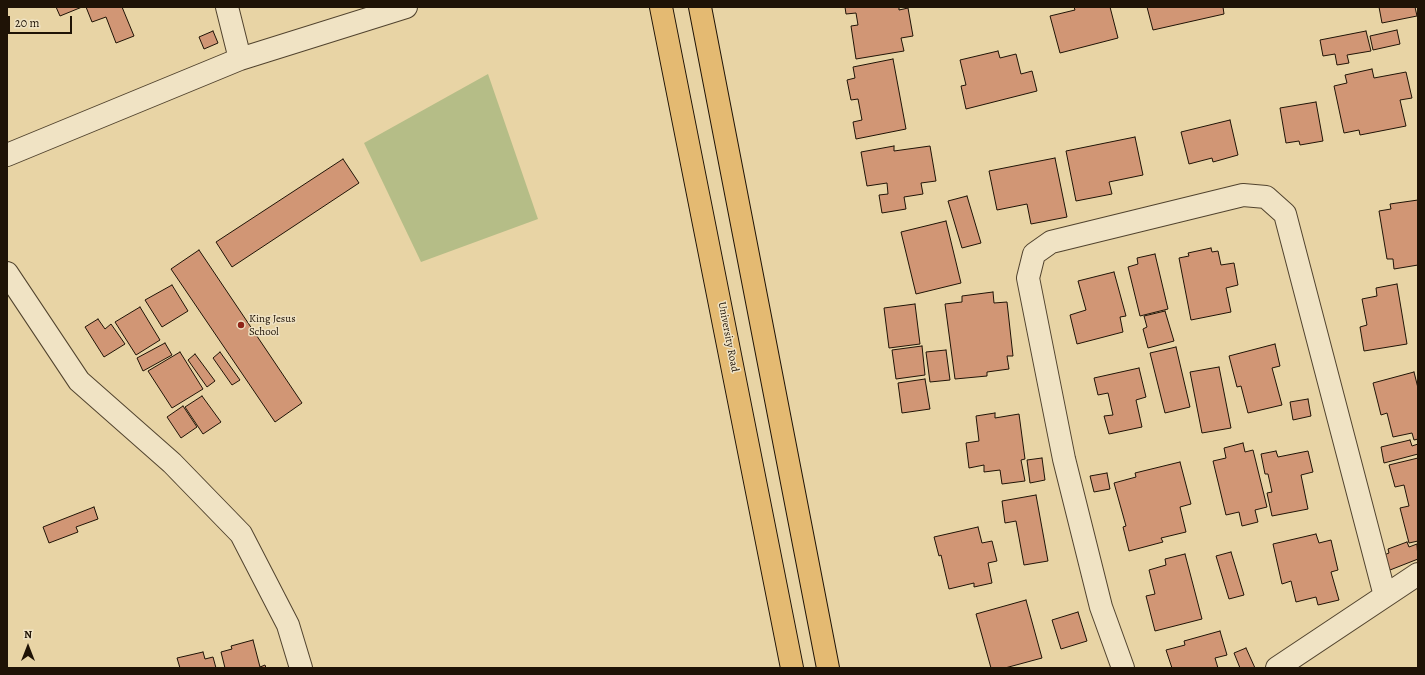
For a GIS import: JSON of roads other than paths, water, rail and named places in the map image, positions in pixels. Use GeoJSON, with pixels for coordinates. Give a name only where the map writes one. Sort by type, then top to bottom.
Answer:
{"type":"FeatureCollection","features":[{"type":"Feature","properties":{"kind":"highway","name":"University Road"},"geometry":{"type":"LineString","coordinates":[[661,7],[792,668]]}},
{"type":"Feature","properties":{"kind":"highway"},"geometry":{"type":"LineString","coordinates":[[700,7],[828,668]]}},
{"type":"Feature","properties":{"kind":"street"},"geometry":{"type":"LineString","coordinates":[[228,7],[240,59]]}},
{"type":"Feature","properties":{"kind":"street"},"geometry":{"type":"LineString","coordinates":[[7,155],[240,59],[406,7]]}},
{"type":"Feature","properties":{"kind":"street"},"geometry":{"type":"LineString","coordinates":[[1124,668],[1101,607],[1064,459],[1028,278],[1034,254],[1051,242],[1243,195],[1266,198],[1285,214],[1385,596]]}},
{"type":"Feature","properties":{"kind":"street"},"geometry":{"type":"LineString","coordinates":[[7,273],[79,381],[172,463],[241,534],[288,625],[301,668]]}},
{"type":"Feature","properties":{"kind":"street"},"geometry":{"type":"LineString","coordinates":[[1278,668],[1418,574]]}},
{"type":"Feature","properties":{"kind":"place","name":"King Jesus School"},"geometry":{"type":"Point","coordinates":[241,325]}}]}
